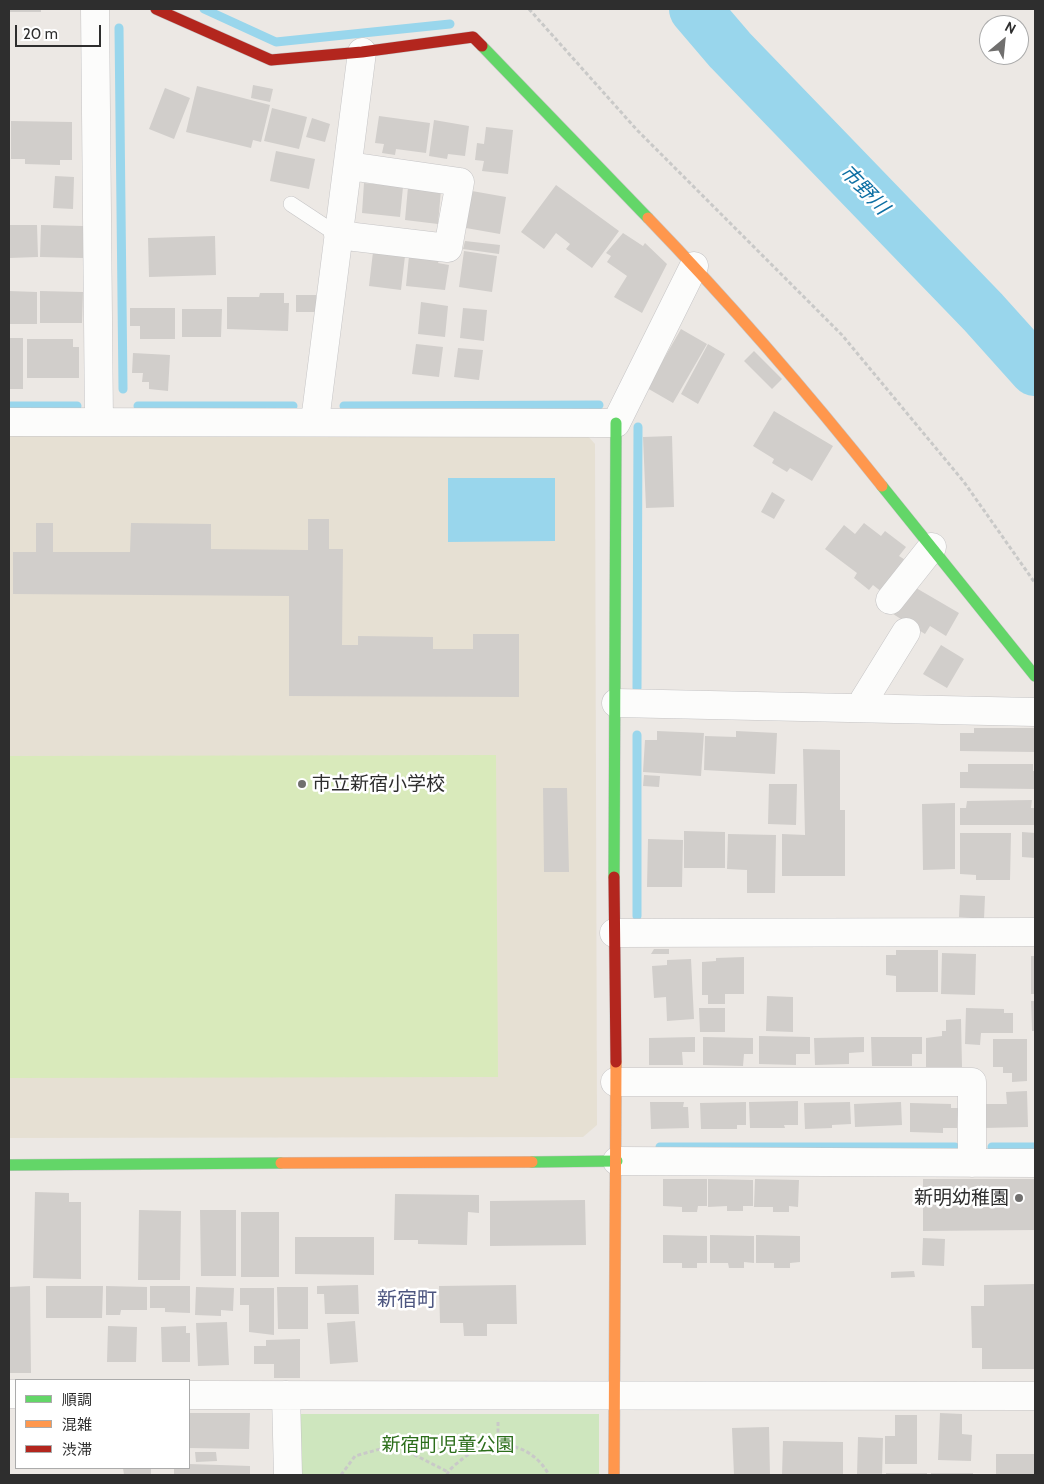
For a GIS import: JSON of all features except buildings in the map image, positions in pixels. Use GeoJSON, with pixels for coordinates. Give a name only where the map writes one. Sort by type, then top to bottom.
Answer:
{"type":"FeatureCollection","features":[{"type":"Feature","properties":{"kind":"street"},"geometry":{"type":"LineString","coordinates":[[95,9],[99,422]]}},
{"type":"Feature","properties":{"kind":"street"},"geometry":{"type":"LineString","coordinates":[[156,9],[272,60],[362,52],[473,37],[694,266],[820,408],[1035,676]]}},
{"type":"Feature","properties":{"kind":"street"},"geometry":{"type":"LineString","coordinates":[[315,421],[338,235],[349,166],[362,52]]}},
{"type":"Feature","properties":{"kind":"street"},"geometry":{"type":"LineString","coordinates":[[338,235],[448,248],[460,182],[349,166]]}},
{"type":"Feature","properties":{"kind":"street"},"geometry":{"type":"LineString","coordinates":[[614,1475],[617,1162],[614,933],[616,423],[694,266]]}},
{"type":"Feature","properties":{"kind":"street"},"geometry":{"type":"LineString","coordinates":[[9,422],[315,421],[616,423]]}},
{"type":"Feature","properties":{"kind":"street"},"geometry":{"type":"LineString","coordinates":[[890,600],[932,547]]}},
{"type":"Feature","properties":{"kind":"street"},"geometry":{"type":"LineString","coordinates":[[864,708],[864,700],[906,632]]}},
{"type":"Feature","properties":{"kind":"street"},"geometry":{"type":"LineString","coordinates":[[616,702],[1035,712]]}},
{"type":"Feature","properties":{"kind":"street"},"geometry":{"type":"LineString","coordinates":[[614,933],[1035,932]]}},
{"type":"Feature","properties":{"kind":"street"},"geometry":{"type":"LineString","coordinates":[[615,1082],[972,1082],[972,1163]]}},
{"type":"Feature","properties":{"kind":"street"},"geometry":{"type":"LineString","coordinates":[[9,1165],[617,1162],[1035,1163]]}},
{"type":"Feature","properties":{"kind":"street"},"geometry":{"type":"LineString","coordinates":[[190,1395],[1035,1396]]}},
{"type":"Feature","properties":{"kind":"street"},"geometry":{"type":"LineString","coordinates":[[286,1396],[288,1475]]}},
{"type":"Feature","properties":{"kind":"lane"},"geometry":{"type":"LineString","coordinates":[[291,204],[338,235]]}},
{"type":"Feature","properties":{"kind":"path"},"geometry":{"type":"LineString","coordinates":[[529,9],[637,130],[842,335],[964,482],[1035,583]]}},
{"type":"Feature","properties":{"kind":"path"},"geometry":{"type":"LineString","coordinates":[[341,1475],[355,1456],[384,1448],[413,1454],[447,1474],[470,1451],[498,1444],[516,1447],[542,1463],[549,1475]]}},
{"type":"Feature","properties":{"kind":"shaded area","name":"市立新宿小学校"},"geometry":{"type":"Polygon","coordinates":[[[586,434],[595,444],[597,1125],[583,1137],[9,1138],[9,436],[586,434]]]}},
{"type":"Feature","properties":{"kind":"green space"},"geometry":{"type":"Polygon","coordinates":[[[496,755],[498,1077],[9,1078],[9,756],[496,755]]]}},
{"type":"Feature","properties":{"kind":"green space","name":"新宿町児童公園"},"geometry":{"type":"Polygon","coordinates":[[[298,1414],[599,1414],[599,1475],[298,1475],[298,1414]]]}},
{"type":"Feature","properties":{"kind":"water"},"geometry":{"type":"Polygon","coordinates":[[[448,478],[555,478],[555,541],[448,542],[448,478]]]}},
{"type":"Feature","properties":{"kind":"waterway"},"geometry":{"type":"LineString","coordinates":[[204,9],[276,42],[450,24]]}},
{"type":"Feature","properties":{"kind":"waterway","name":"市野川"},"geometry":{"type":"LineString","coordinates":[[695,9],[730,50],[983,312],[1035,370]]}},
{"type":"Feature","properties":{"kind":"waterway"},"geometry":{"type":"LineString","coordinates":[[119,28],[123,389]]}},
{"type":"Feature","properties":{"kind":"waterway"},"geometry":{"type":"LineString","coordinates":[[344,406],[599,405]]}},
{"type":"Feature","properties":{"kind":"waterway"},"geometry":{"type":"LineString","coordinates":[[9,406],[77,406]]}},
{"type":"Feature","properties":{"kind":"waterway"},"geometry":{"type":"LineString","coordinates":[[138,406],[293,406]]}},
{"type":"Feature","properties":{"kind":"waterway"},"geometry":{"type":"LineString","coordinates":[[637,688],[638,427]]}},
{"type":"Feature","properties":{"kind":"waterway"},"geometry":{"type":"LineString","coordinates":[[637,735],[637,916]]}},
{"type":"Feature","properties":{"kind":"waterway"},"geometry":{"type":"LineString","coordinates":[[660,1147],[955,1147]]}},
{"type":"Feature","properties":{"kind":"waterway"},"geometry":{"type":"LineString","coordinates":[[992,1147],[1035,1147]]}},
{"type":"Feature","properties":{"kind":"traffic: fast"},"geometry":{"type":"LineString","coordinates":[[482,46],[648,218]]}},
{"type":"Feature","properties":{"kind":"traffic: fast"},"geometry":{"type":"LineString","coordinates":[[614,877],[616,423]]}},
{"type":"Feature","properties":{"kind":"traffic: fast"},"geometry":{"type":"LineString","coordinates":[[882,486],[1035,676]]}},
{"type":"Feature","properties":{"kind":"traffic: fast"},"geometry":{"type":"LineString","coordinates":[[532,1162],[617,1161]]}},
{"type":"Feature","properties":{"kind":"traffic: fast"},"geometry":{"type":"LineString","coordinates":[[9,1165],[281,1163]]}},
{"type":"Feature","properties":{"kind":"traffic: slow"},"geometry":{"type":"LineString","coordinates":[[648,218],[768,349],[882,486]]}},
{"type":"Feature","properties":{"kind":"traffic: slow"},"geometry":{"type":"LineString","coordinates":[[614,1475],[616,1062]]}},
{"type":"Feature","properties":{"kind":"traffic: slow"},"geometry":{"type":"LineString","coordinates":[[281,1163],[532,1162]]}},
{"type":"Feature","properties":{"kind":"traffic: jam"},"geometry":{"type":"LineString","coordinates":[[156,9],[271,60],[362,52],[473,37],[482,46]]}},
{"type":"Feature","properties":{"kind":"traffic: jam"},"geometry":{"type":"LineString","coordinates":[[614,877],[616,1062]]}},
{"type":"Feature","properties":{"kind":"place","name":"市立新宿小学校"},"geometry":{"type":"Point","coordinates":[302,784]}},
{"type":"Feature","properties":{"kind":"place","name":"新明幼稚園"},"geometry":{"type":"Point","coordinates":[1019,1198]}},
{"type":"Feature","properties":{"kind":"district","name":"新宿町"},"geometry":{"type":"Point","coordinates":[407,1300]}}]}
